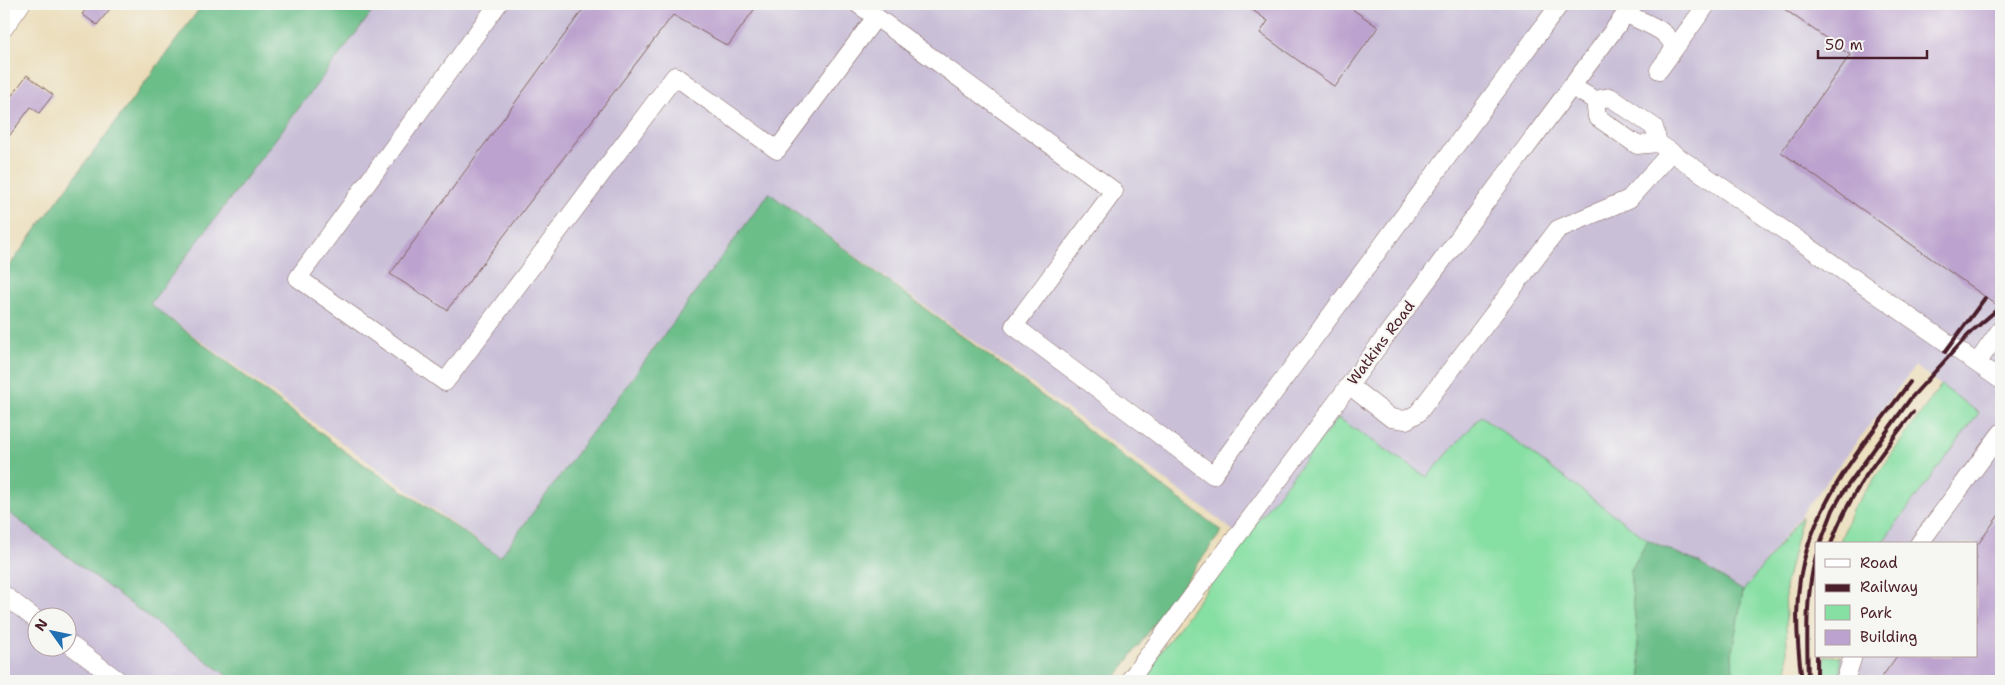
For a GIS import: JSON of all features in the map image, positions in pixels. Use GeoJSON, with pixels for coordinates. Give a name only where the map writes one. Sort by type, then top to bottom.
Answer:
{"type":"FeatureCollection","features":[{"type":"Feature","properties":{"kind":"street"},"geometry":{"type":"LineString","coordinates":[[4,28],[21,4]]}},
{"type":"Feature","properties":{"kind":"street"},"geometry":{"type":"LineString","coordinates":[[498,4],[298,278],[445,382],[675,76],[777,150],[876,17]]}},
{"type":"Feature","properties":{"kind":"street"},"geometry":{"type":"LineString","coordinates":[[858,4],[1114,191],[1014,326],[1214,474],[1560,4]]}},
{"type":"Feature","properties":{"kind":"street"},"geometry":{"type":"LineString","coordinates":[[1659,70],[1707,4]]}},
{"type":"Feature","properties":{"kind":"street"},"geometry":{"type":"LineString","coordinates":[[1632,12],[1642,31],[1665,47],[1674,48]]}},
{"type":"Feature","properties":{"kind":"street","name":"Watkins Road"},"geometry":{"type":"LineString","coordinates":[[1129,681],[1572,87],[1632,12]]}},
{"type":"Feature","properties":{"kind":"street"},"geometry":{"type":"LineString","coordinates":[[1572,87],[1595,100],[1610,97],[1654,127],[1665,147],[2001,380]]}},
{"type":"Feature","properties":{"kind":"street"},"geometry":{"type":"LineString","coordinates":[[1595,100],[1597,117],[1637,145],[1665,147]]}},
{"type":"Feature","properties":{"kind":"street"},"geometry":{"type":"LineString","coordinates":[[1350,386],[1391,418],[1406,420],[1418,413],[1558,229],[1628,199],[1665,147]]}},
{"type":"Feature","properties":{"kind":"street"},"geometry":{"type":"LineString","coordinates":[[1977,363],[2001,329]]}},
{"type":"Feature","properties":{"kind":"street"},"geometry":{"type":"LineString","coordinates":[[1920,542],[2001,433]]}},
{"type":"Feature","properties":{"kind":"street"},"geometry":{"type":"LineString","coordinates":[[4,595],[28,613]]}},
{"type":"Feature","properties":{"kind":"street"},"geometry":{"type":"LineString","coordinates":[[78,650],[119,681]]}},
{"type":"Feature","properties":{"kind":"street"},"geometry":{"type":"LineString","coordinates":[[1845,681],[1853,658]]}},
{"type":"Feature","properties":{"kind":"shaded area"},"geometry":{"type":"Polygon","coordinates":[[[378,4],[2001,4],[2001,681],[1841,681],[1840,658],[1978,658],[1978,542],[1882,542],[1979,413],[1915,366],[1743,591],[1699,563],[1648,540],[1427,477],[1243,539],[1216,517],[769,193],[500,557],[150,304],[378,4]]]}},
{"type":"Feature","properties":{"kind":"shaded area"},"geometry":{"type":"Polygon","coordinates":[[[4,509],[234,681],[4,681],[4,509]]]}},
{"type":"Feature","properties":{"kind":"green space"},"geometry":{"type":"Polygon","coordinates":[[[203,4],[378,4],[150,304],[343,450],[500,557],[769,193],[1222,531],[1113,681],[234,681],[4,509],[4,273],[203,4]]]}},
{"type":"Feature","properties":{"kind":"green space"},"geometry":{"type":"Polygon","coordinates":[[[1941,385],[1979,413],[1882,542],[1840,542],[1852,510],[1941,385]]]}},
{"type":"Feature","properties":{"kind":"green space"},"geometry":{"type":"Polygon","coordinates":[[[1481,416],[1648,540],[1630,572],[1642,681],[1144,681],[1141,679],[1243,539],[1338,418],[1427,477],[1481,416]]]}},
{"type":"Feature","properties":{"kind":"green space"},"geometry":{"type":"Polygon","coordinates":[[[1802,516],[1785,587],[1788,681],[1733,681],[1732,651],[1743,591],[1802,516]]]}},
{"type":"Feature","properties":{"kind":"green space"},"geometry":{"type":"Polygon","coordinates":[[[1648,540],[1699,563],[1743,591],[1732,651],[1733,681],[1642,681],[1630,572],[1648,540]]]}},
{"type":"Feature","properties":{"kind":"green space"},"geometry":{"type":"Polygon","coordinates":[[[1824,658],[1840,658],[1841,681],[1825,681],[1824,658]]]}},
{"type":"Feature","properties":{"kind":"building"},"geometry":{"type":"Polygon","coordinates":[[[90,4],[114,4],[97,25],[82,14],[90,4]]]}},
{"type":"Feature","properties":{"kind":"building"},"geometry":{"type":"Polygon","coordinates":[[[587,4],[758,4],[728,46],[673,15],[447,310],[390,274],[587,4]]]}},
{"type":"Feature","properties":{"kind":"building"},"geometry":{"type":"Polygon","coordinates":[[[1244,4],[1345,4],[1378,27],[1335,87],[1260,33],[1268,21],[1244,4]]]}},
{"type":"Feature","properties":{"kind":"building"},"geometry":{"type":"Polygon","coordinates":[[[1777,4],[2001,4],[2001,308],[1781,152],[1850,55],[1777,4]]]}},
{"type":"Feature","properties":{"kind":"building"},"geometry":{"type":"Polygon","coordinates":[[[27,75],[53,95],[39,113],[31,107],[4,143],[4,106],[27,75]]]}},
{"type":"Feature","properties":{"kind":"building"},"geometry":{"type":"Polygon","coordinates":[[[2001,512],[2001,681],[1879,681],[1896,658],[1978,658],[1978,544],[2001,512]]]}},
{"type":"Feature","properties":{"kind":"railway"},"geometry":{"type":"LineString","coordinates":[[1945,352],[1985,298]]}},
{"type":"Feature","properties":{"kind":"railway"},"geometry":{"type":"LineString","coordinates":[[1821,542],[1833,510],[1843,492],[1911,398],[1971,332],[1999,308]]}},
{"type":"Feature","properties":{"kind":"railway"},"geometry":{"type":"LineString","coordinates":[[1802,681],[1797,613],[1800,579],[1808,546],[1827,501],[1839,480],[1866,440],[1910,382]]}},
{"type":"Feature","properties":{"kind":"railway"},"geometry":{"type":"LineString","coordinates":[[1832,542],[1856,491],[1913,412]]}},
{"type":"Feature","properties":{"kind":"railway"},"geometry":{"type":"LineString","coordinates":[[1808,681],[1808,602],[1815,560]]}},
{"type":"Feature","properties":{"kind":"railway"},"geometry":{"type":"LineString","coordinates":[[1817,658],[1817,681]]}}]}
